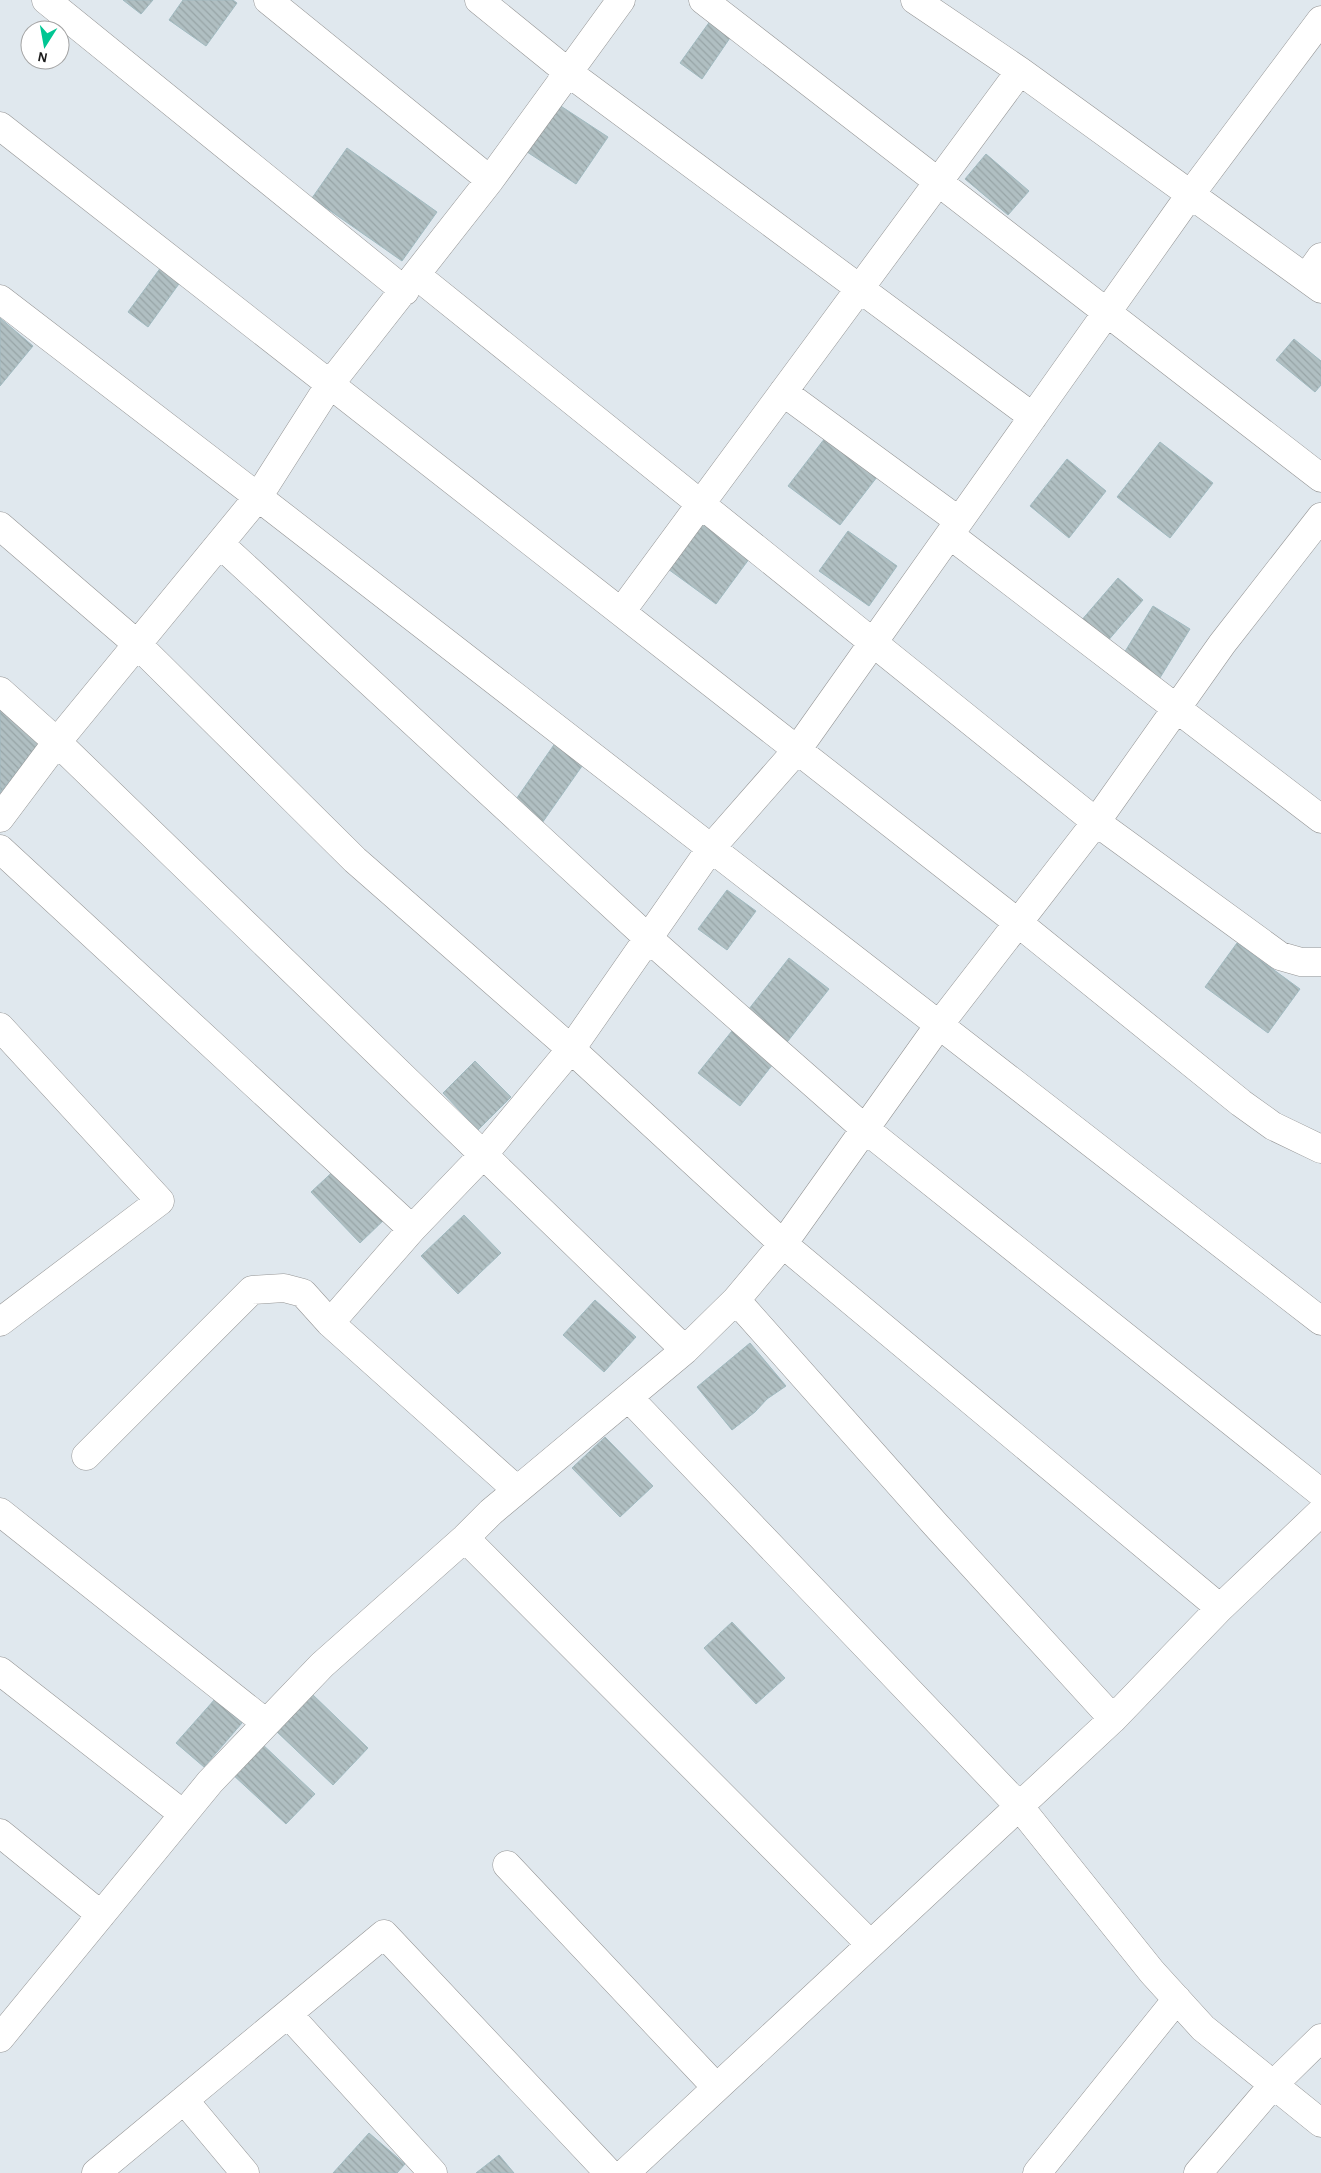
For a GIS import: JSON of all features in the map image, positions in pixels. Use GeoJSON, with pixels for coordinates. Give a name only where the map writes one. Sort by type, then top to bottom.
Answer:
{"type":"FeatureCollection","features":[{"type":"Feature","properties":{"kind":"street"},"geometry":{"type":"LineString","coordinates":[[46,0],[411,283],[701,504],[1096,822],[1280,956],[1301,962],[1321,962]]}},
{"type":"Feature","properties":{"kind":"street"},"geometry":{"type":"LineString","coordinates":[[268,0],[490,180]]}},
{"type":"Feature","properties":{"kind":"street"},"geometry":{"type":"LineString","coordinates":[[479,0],[569,73],[858,290],[1033,417]]}},
{"type":"Feature","properties":{"kind":"street"},"geometry":{"type":"LineString","coordinates":[[0,818],[57,742],[258,497],[330,384],[490,180],[622,0]]}},
{"type":"Feature","properties":{"kind":"street"},"geometry":{"type":"LineString","coordinates":[[703,0],[1321,478]]}},
{"type":"Feature","properties":{"kind":"street"},"geometry":{"type":"LineString","coordinates":[[915,0],[1020,71],[1190,195],[1316,275]]}},
{"type":"Feature","properties":{"kind":"street"},"geometry":{"type":"LineString","coordinates":[[330,1323],[412,1229],[483,1155],[571,1049],[711,848],[797,750],[1190,195],[1321,20]]}},
{"type":"Feature","properties":{"kind":"street"},"geometry":{"type":"LineString","coordinates":[[621,612],[1020,71]]}},
{"type":"Feature","properties":{"kind":"street"},"geometry":{"type":"LineString","coordinates":[[0,126],[1017,922],[1241,1103],[1273,1126],[1321,1149]]}},
{"type":"Feature","properties":{"kind":"street"},"geometry":{"type":"LineString","coordinates":[[0,299],[1321,1321]]}},
{"type":"Feature","properties":{"kind":"street"},"geometry":{"type":"LineString","coordinates":[[783,392],[955,528],[1176,708],[1321,819]]}},
{"type":"Feature","properties":{"kind":"street"},"geometry":{"type":"LineString","coordinates":[[5,2021],[101,1915],[183,1814],[266,1722],[322,1665],[466,1538],[517,1490],[685,1350],[736,1300],[784,1244],[939,1024],[1096,822],[1222,644],[1321,517]]}},
{"type":"Feature","properties":{"kind":"street"},"geometry":{"type":"LineString","coordinates":[[0,526],[137,644],[355,860],[571,1049],[784,1244],[1220,1608]]}},
{"type":"Feature","properties":{"kind":"street"},"geometry":{"type":"LineString","coordinates":[[220,544],[648,938],[865,1129],[1321,1493]]}},
{"type":"Feature","properties":{"kind":"street"},"geometry":{"type":"LineString","coordinates":[[0,692],[57,742],[685,1350]]}},
{"type":"Feature","properties":{"kind":"street"},"geometry":{"type":"LineString","coordinates":[[0,849],[412,1229]]}},
{"type":"Feature","properties":{"kind":"street"},"geometry":{"type":"LineString","coordinates":[[0,1027],[160,1201],[0,1322]]}},
{"type":"Feature","properties":{"kind":"street"},"geometry":{"type":"LineString","coordinates":[[86,1456],[252,1290],[284,1288],[303,1293],[330,1323],[517,1490]]}},
{"type":"Feature","properties":{"kind":"street"},"geometry":{"type":"LineString","coordinates":[[736,1300],[935,1524],[1113,1719]]}},
{"type":"Feature","properties":{"kind":"street"},"geometry":{"type":"LineString","coordinates":[[629,1398],[1019,1806],[1152,1972],[1203,2028],[1321,2123]]}},
{"type":"Feature","properties":{"kind":"street"},"geometry":{"type":"LineString","coordinates":[[0,1512],[266,1722]]}},
{"type":"Feature","properties":{"kind":"street"},"geometry":{"type":"LineString","coordinates":[[625,2173],[1113,1719],[1220,1608],[1321,1512]]}},
{"type":"Feature","properties":{"kind":"street"},"geometry":{"type":"LineString","coordinates":[[466,1538],[870,1944]]}},
{"type":"Feature","properties":{"kind":"street"},"geometry":{"type":"LineString","coordinates":[[0,1670],[183,1814]]}},
{"type":"Feature","properties":{"kind":"street"},"geometry":{"type":"LineString","coordinates":[[0,1833],[101,1915]]}},
{"type":"Feature","properties":{"kind":"street"},"geometry":{"type":"LineString","coordinates":[[507,1865],[716,2087]]}},
{"type":"Feature","properties":{"kind":"street"},"geometry":{"type":"LineString","coordinates":[[96,2173],[384,1934],[610,2173]]}},
{"type":"Feature","properties":{"kind":"street"},"geometry":{"type":"LineString","coordinates":[[1037,2173],[1177,1999]]}},
{"type":"Feature","properties":{"kind":"street"},"geometry":{"type":"LineString","coordinates":[[288,2014],[433,2173]]}},
{"type":"Feature","properties":{"kind":"street"},"geometry":{"type":"LineString","coordinates":[[1198,2173],[1273,2085],[1321,2038]]}},
{"type":"Feature","properties":{"kind":"street"},"geometry":{"type":"LineString","coordinates":[[184,2100],[246,2173]]}},
{"type":"Feature","properties":{"kind":"building"},"geometry":{"type":"Polygon","coordinates":[[[123,0],[153,0],[141,14],[123,0]]]}},
{"type":"Feature","properties":{"kind":"building"},"geometry":{"type":"Polygon","coordinates":[[[183,0],[233,0],[237,3],[206,46],[169,20],[183,0]]]}},
{"type":"Feature","properties":{"kind":"building"},"geometry":{"type":"Polygon","coordinates":[[[713,17],[734,32],[702,79],[680,63],[713,17]]]}},
{"type":"Feature","properties":{"kind":"building"},"geometry":{"type":"Polygon","coordinates":[[[550,99],[608,137],[576,184],[518,146],[550,99]]]}},
{"type":"Feature","properties":{"kind":"building"},"geometry":{"type":"Polygon","coordinates":[[[347,148],[437,212],[402,261],[312,198],[347,148]]]}},
{"type":"Feature","properties":{"kind":"building"},"geometry":{"type":"Polygon","coordinates":[[[986,154],[1029,191],[1008,215],[965,179],[986,154]]]}},
{"type":"Feature","properties":{"kind":"building"},"geometry":{"type":"Polygon","coordinates":[[[167,259],[186,274],[148,327],[128,312],[167,259]]]}},
{"type":"Feature","properties":{"kind":"building"},"geometry":{"type":"Polygon","coordinates":[[[0,318],[33,346],[0,386],[0,318]]]}},
{"type":"Feature","properties":{"kind":"building"},"geometry":{"type":"Polygon","coordinates":[[[1294,339],[1321,361],[1321,385],[1315,392],[1276,360],[1294,339]]]}},
{"type":"Feature","properties":{"kind":"building"},"geometry":{"type":"Polygon","coordinates":[[[825,438],[877,477],[840,525],[788,486],[825,438]]]}},
{"type":"Feature","properties":{"kind":"building"},"geometry":{"type":"Polygon","coordinates":[[[1160,442],[1213,483],[1170,538],[1117,497],[1160,442]]]}},
{"type":"Feature","properties":{"kind":"building"},"geometry":{"type":"Polygon","coordinates":[[[1067,459],[1106,491],[1069,538],[1030,506],[1067,459]]]}},
{"type":"Feature","properties":{"kind":"building"},"geometry":{"type":"Polygon","coordinates":[[[703,520],[752,555],[716,604],[668,569],[703,520]]]}},
{"type":"Feature","properties":{"kind":"building"},"geometry":{"type":"Polygon","coordinates":[[[848,531],[897,566],[869,606],[819,571],[848,531]]]}},
{"type":"Feature","properties":{"kind":"building"},"geometry":{"type":"Polygon","coordinates":[[[1118,578],[1143,600],[1106,643],[1080,622],[1118,578]]]}},
{"type":"Feature","properties":{"kind":"building"},"geometry":{"type":"Polygon","coordinates":[[[1153,606],[1190,629],[1158,681],[1121,658],[1153,606]]]}},
{"type":"Feature","properties":{"kind":"building"},"geometry":{"type":"Polygon","coordinates":[[[0,706],[42,739],[0,793],[0,706]]]}},
{"type":"Feature","properties":{"kind":"building"},"geometry":{"type":"Polygon","coordinates":[[[558,739],[587,759],[540,826],[512,805],[558,739]]]}},
{"type":"Feature","properties":{"kind":"building"},"geometry":{"type":"Polygon","coordinates":[[[727,890],[756,911],[727,950],[698,929],[727,890]]]}},
{"type":"Feature","properties":{"kind":"building"},"geometry":{"type":"Polygon","coordinates":[[[1237,943],[1300,989],[1268,1033],[1205,987],[1237,943]]]}},
{"type":"Feature","properties":{"kind":"building"},"geometry":{"type":"Polygon","coordinates":[[[789,958],[829,989],[784,1046],[745,1014],[789,958]]]}},
{"type":"Feature","properties":{"kind":"building"},"geometry":{"type":"Polygon","coordinates":[[[736,1026],[777,1059],[740,1106],[698,1073],[736,1026]]]}},
{"type":"Feature","properties":{"kind":"building"},"geometry":{"type":"Polygon","coordinates":[[[475,1061],[511,1097],[478,1130],[443,1093],[475,1061]]]}},
{"type":"Feature","properties":{"kind":"building"},"geometry":{"type":"Polygon","coordinates":[[[340,1165],[389,1215],[360,1243],[311,1192],[340,1165]]]}},
{"type":"Feature","properties":{"kind":"building"},"geometry":{"type":"Polygon","coordinates":[[[464,1215],[501,1253],[458,1294],[421,1256],[464,1215]]]}},
{"type":"Feature","properties":{"kind":"building"},"geometry":{"type":"Polygon","coordinates":[[[595,1300],[636,1337],[604,1372],[563,1335],[595,1300]]]}},
{"type":"Feature","properties":{"kind":"building"},"geometry":{"type":"Polygon","coordinates":[[[750,1343],[786,1386],[767,1399],[755,1412],[732,1430],[697,1387],[750,1343]]]}},
{"type":"Feature","properties":{"kind":"building"},"geometry":{"type":"Polygon","coordinates":[[[605,1437],[653,1486],[620,1517],[572,1468],[605,1437]]]}},
{"type":"Feature","properties":{"kind":"building"},"geometry":{"type":"Polygon","coordinates":[[[732,1622],[785,1678],[756,1704],[704,1648],[732,1622]]]}},
{"type":"Feature","properties":{"kind":"building"},"geometry":{"type":"Polygon","coordinates":[[[311,1693],[368,1748],[333,1785],[275,1730],[311,1693]]]}},
{"type":"Feature","properties":{"kind":"building"},"geometry":{"type":"Polygon","coordinates":[[[215,1699],[242,1723],[204,1767],[176,1743],[215,1699]]]}},
{"type":"Feature","properties":{"kind":"building"},"geometry":{"type":"Polygon","coordinates":[[[260,1742],[315,1794],[286,1824],[231,1773],[260,1742]]]}},
{"type":"Feature","properties":{"kind":"building"},"geometry":{"type":"Polygon","coordinates":[[[369,2133],[405,2164],[397,2173],[333,2173],[369,2133]]]}},
{"type":"Feature","properties":{"kind":"building"},"geometry":{"type":"Polygon","coordinates":[[[499,2155],[514,2173],[476,2173],[499,2155]]]}}]}
